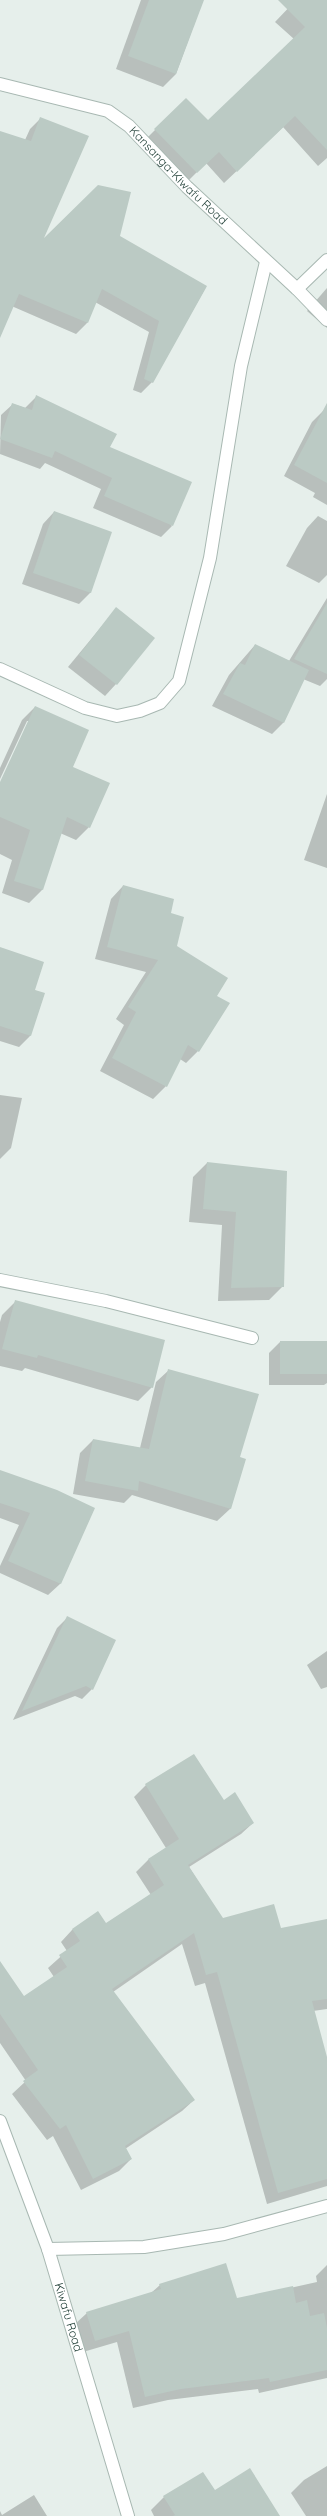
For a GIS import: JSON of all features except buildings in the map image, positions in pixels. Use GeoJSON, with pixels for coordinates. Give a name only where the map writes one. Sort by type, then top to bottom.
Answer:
{"type":"FeatureCollection","features":[{"type":"Feature","properties":{"kind":"street","name":"Kansanga-Kiwafu Road"},"geometry":{"type":"LineString","coordinates":[[0,84],[108,111],[138,135],[187,187],[266,262],[297,289],[327,320]]}},
{"type":"Feature","properties":{"kind":"street"},"geometry":{"type":"LineString","coordinates":[[297,289],[327,260]]}},
{"type":"Feature","properties":{"kind":"street"},"geometry":{"type":"LineString","coordinates":[[0,669],[85,708],[117,716],[140,711],[160,703],[179,681],[210,558],[240,366],[266,262]]}},
{"type":"Feature","properties":{"kind":"street"},"geometry":{"type":"LineString","coordinates":[[0,1280],[106,1301],[252,1338]]}},
{"type":"Feature","properties":{"kind":"street","name":"Kiwafu Road"},"geometry":{"type":"LineString","coordinates":[[0,2121],[48,2249],[128,2516]]}},
{"type":"Feature","properties":{"kind":"street"},"geometry":{"type":"LineString","coordinates":[[48,2249],[144,2247],[224,2234],[327,2206]]}}]}
